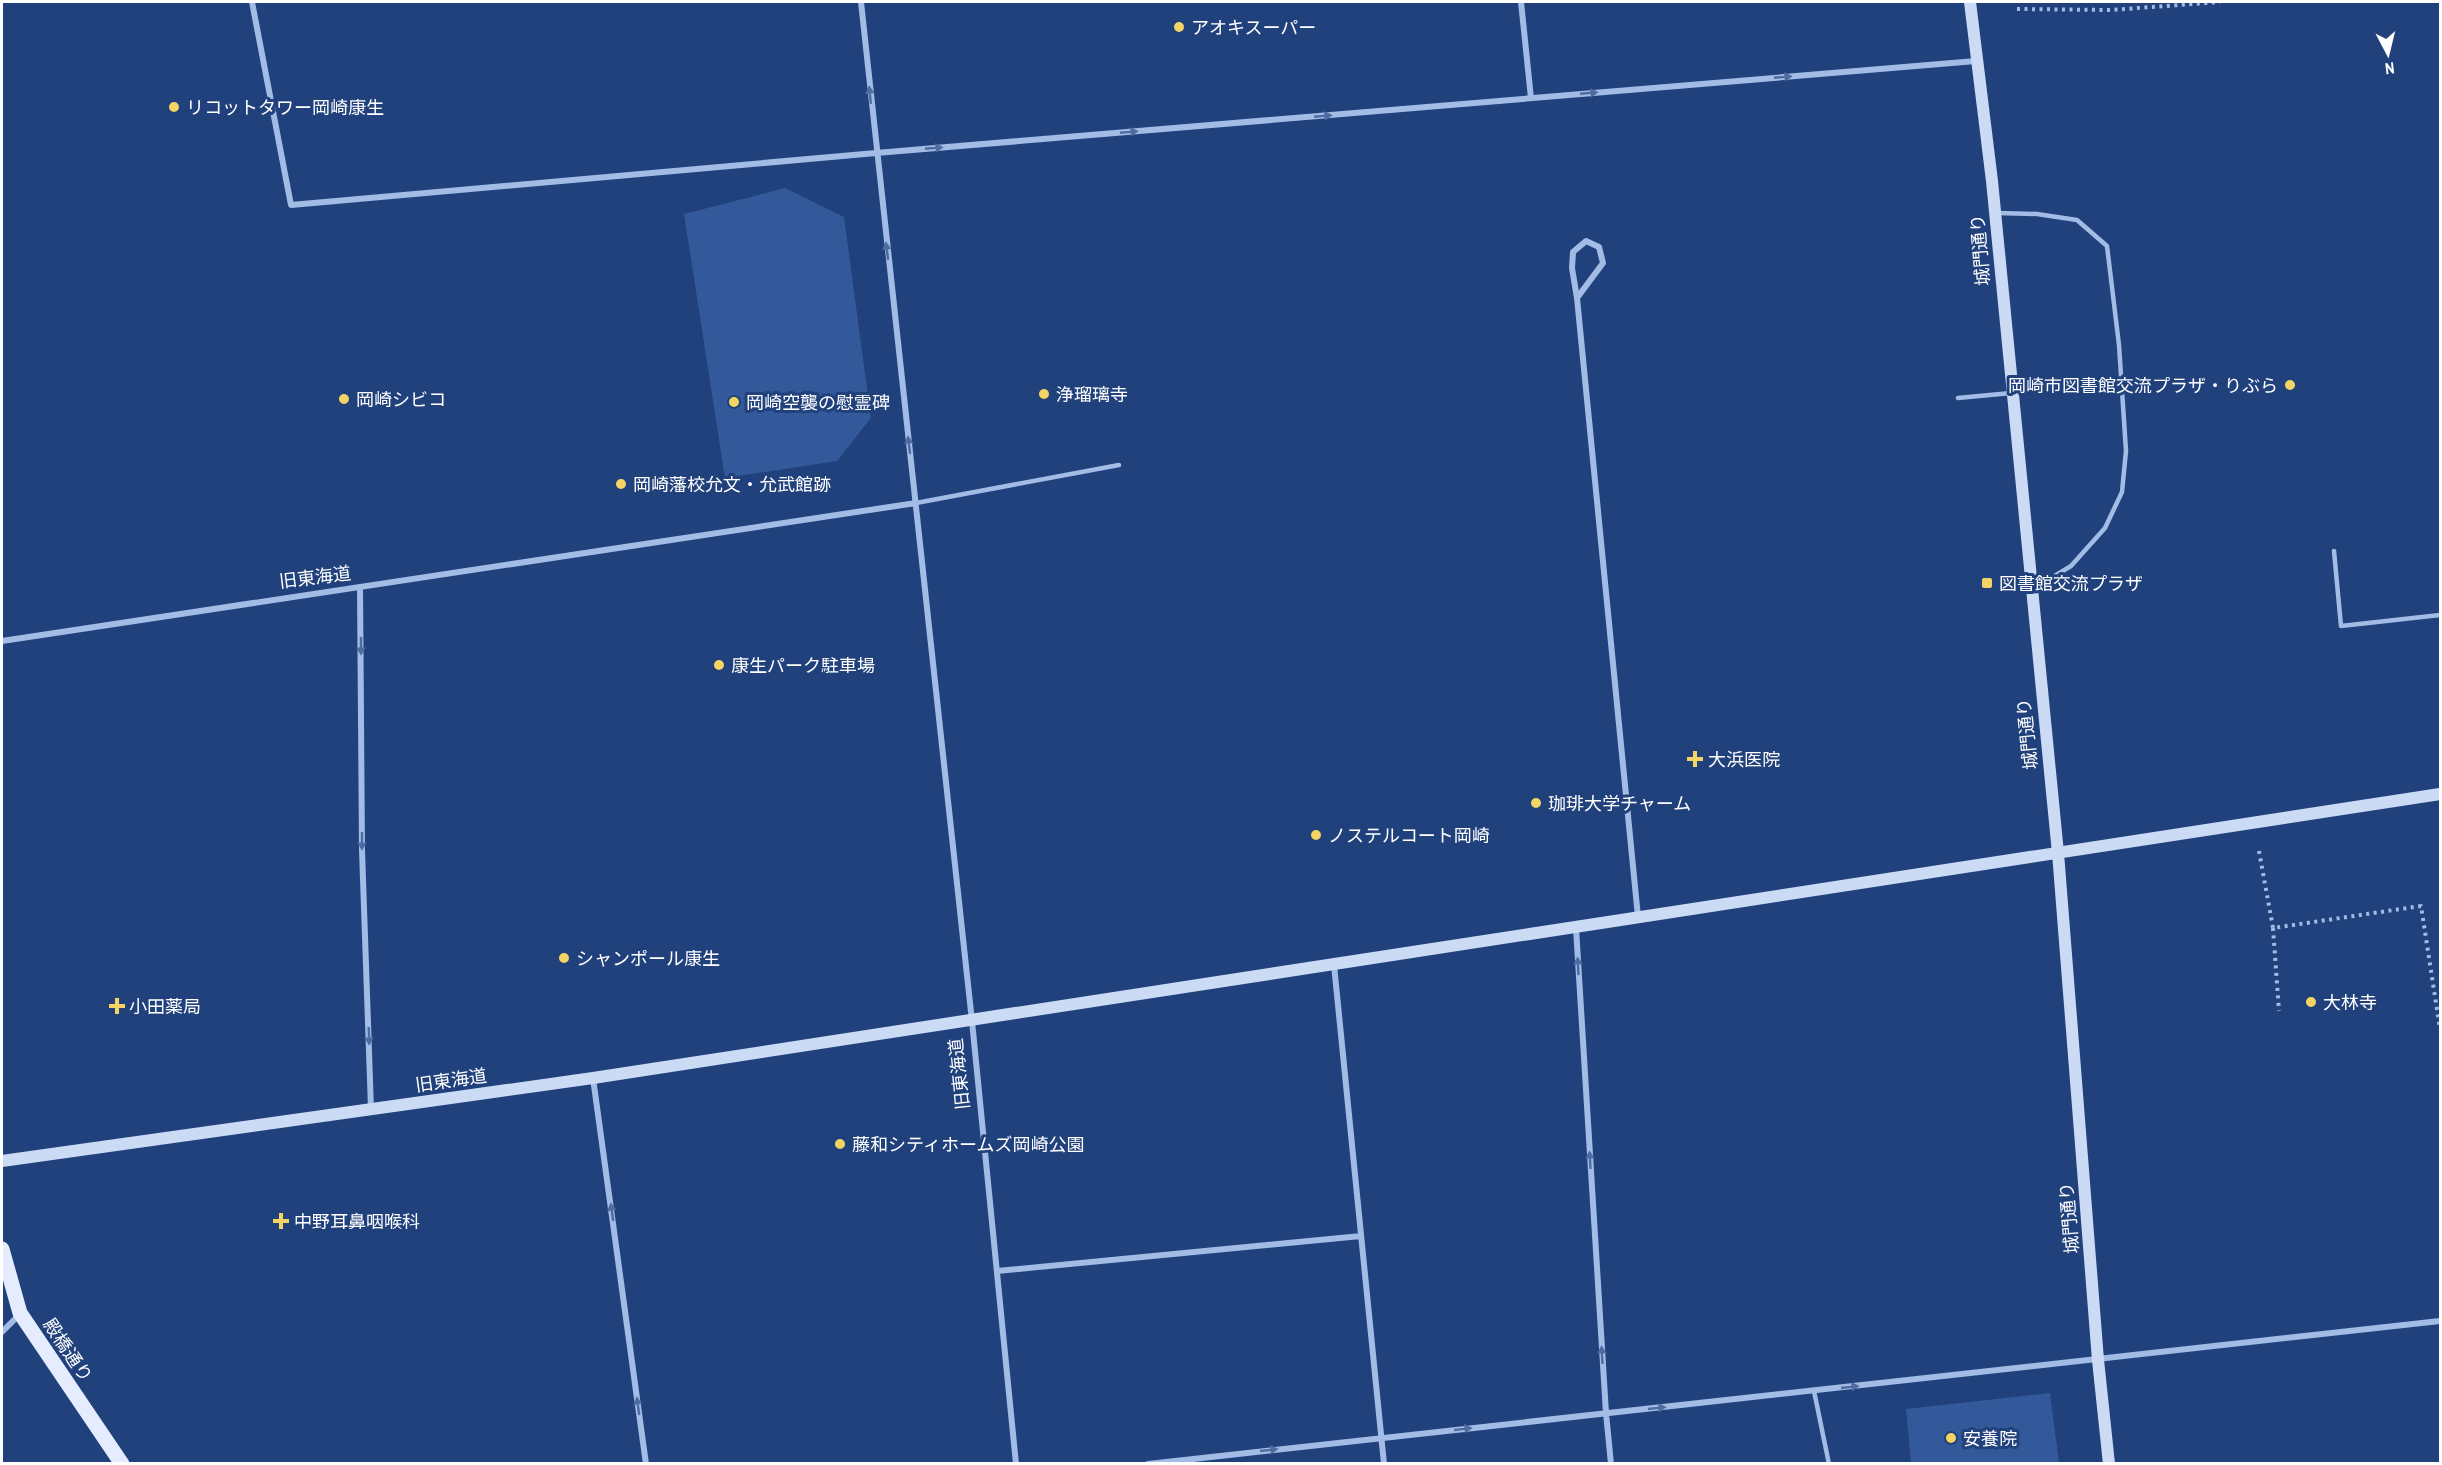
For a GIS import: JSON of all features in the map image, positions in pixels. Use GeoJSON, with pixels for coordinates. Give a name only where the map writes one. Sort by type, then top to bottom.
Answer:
{"type":"FeatureCollection","features":[{"type":"Feature","properties":{"kind":"main road","name":"殿橋通り"},"geometry":{"type":"LineString","coordinates":[[2,1249],[20,1313],[122,1464]]}},
{"type":"Feature","properties":{"kind":"street"},"geometry":{"type":"LineString","coordinates":[[252,2],[291,205],[876,153],[1976,61]]}},
{"type":"Feature","properties":{"kind":"street"},"geometry":{"type":"LineString","coordinates":[[861,2],[972,1021],[2440,795]]}},
{"type":"Feature","properties":{"kind":"street"},"geometry":{"type":"LineString","coordinates":[[1521,2],[1531,98]]}},
{"type":"Feature","properties":{"kind":"street","name":"城門通り"},"geometry":{"type":"LineString","coordinates":[[1970,2],[1995,213],[2058,853],[2098,1360],[2109,1464]]}},
{"type":"Feature","properties":{"kind":"street"},"geometry":{"type":"LineString","coordinates":[[1577,298],[1603,263],[1599,247],[1586,241],[1573,252],[1572,268],[1577,298],[1638,918]]}},
{"type":"Feature","properties":{"kind":"street"},"geometry":{"type":"LineString","coordinates":[[360,587],[916,503]]}},
{"type":"Feature","properties":{"kind":"street","name":"旧東海道"},"geometry":{"type":"LineString","coordinates":[[2,641],[360,587],[362,850],[371,1110],[972,1021],[1016,1464]]}},
{"type":"Feature","properties":{"kind":"street"},"geometry":{"type":"LineString","coordinates":[[1576,928],[1611,1464]]}},
{"type":"Feature","properties":{"kind":"street"},"geometry":{"type":"LineString","coordinates":[[1334,965],[1383,1464]]}},
{"type":"Feature","properties":{"kind":"street"},"geometry":{"type":"LineString","coordinates":[[593,1078],[646,1464]]}},
{"type":"Feature","properties":{"kind":"street"},"geometry":{"type":"LineString","coordinates":[[2,1161],[371,1110]]}},
{"type":"Feature","properties":{"kind":"street"},"geometry":{"type":"LineString","coordinates":[[997,1271],[1361,1236]]}},
{"type":"Feature","properties":{"kind":"street"},"geometry":{"type":"LineString","coordinates":[[2,1332],[20,1313]]}},
{"type":"Feature","properties":{"kind":"street"},"geometry":{"type":"LineString","coordinates":[[1148,1464],[2440,1321]]}},
{"type":"Feature","properties":{"kind":"lane"},"geometry":{"type":"LineString","coordinates":[[1995,213],[2037,214],[2077,220],[2107,246],[2119,345],[2126,451],[2122,492],[2105,528],[2071,566],[2031,590]]}},
{"type":"Feature","properties":{"kind":"lane"},"geometry":{"type":"LineString","coordinates":[[1958,398],[2012,393]]}},
{"type":"Feature","properties":{"kind":"lane"},"geometry":{"type":"LineString","coordinates":[[916,503],[1119,465]]}},
{"type":"Feature","properties":{"kind":"lane"},"geometry":{"type":"LineString","coordinates":[[2334,551],[2341,626],[2440,615]]}},
{"type":"Feature","properties":{"kind":"lane"},"geometry":{"type":"LineString","coordinates":[[1814,1390],[1829,1464]]}},
{"type":"Feature","properties":{"kind":"path"},"geometry":{"type":"LineString","coordinates":[[2017,9],[2111,10],[2220,2]]}},
{"type":"Feature","properties":{"kind":"path"},"geometry":{"type":"LineString","coordinates":[[2255,823],[2273,928],[2280,1011]]}},
{"type":"Feature","properties":{"kind":"path"},"geometry":{"type":"LineString","coordinates":[[2273,928],[2421,906],[2440,1029]]}},
{"type":"Feature","properties":{"kind":"shaded area"},"geometry":{"type":"Polygon","coordinates":[[[785,188],[844,217],[871,418],[837,461],[725,478],[684,214],[785,188]]]}},
{"type":"Feature","properties":{"kind":"shaded area","name":"安養院"},"geometry":{"type":"Polygon","coordinates":[[[2050,1393],[2059,1463],[1911,1463],[1906,1409],[2050,1393]]]}},
{"type":"Feature","properties":{"kind":"place","name":"アオキスーパー"},"geometry":{"type":"Point","coordinates":[1179,27]}},
{"type":"Feature","properties":{"kind":"place","name":"リコットタワー岡崎康生"},"geometry":{"type":"Point","coordinates":[174,107]}},
{"type":"Feature","properties":{"kind":"place","name":"岡崎市図書館交流プラザ・りぶら"},"geometry":{"type":"Point","coordinates":[2290,385]}},
{"type":"Feature","properties":{"kind":"place","name":"浄瑠璃寺"},"geometry":{"type":"Point","coordinates":[1044,394]}},
{"type":"Feature","properties":{"kind":"place","name":"岡崎シビコ"},"geometry":{"type":"Point","coordinates":[344,399]}},
{"type":"Feature","properties":{"kind":"place","name":"岡崎空襲の慰霊碑"},"geometry":{"type":"Point","coordinates":[734,402]}},
{"type":"Feature","properties":{"kind":"place","name":"岡崎藩校允文・允武館跡"},"geometry":{"type":"Point","coordinates":[621,484]}},
{"type":"Feature","properties":{"kind":"place","name":"図書館交流プラザ"},"geometry":{"type":"Point","coordinates":[1987,583]}},
{"type":"Feature","properties":{"kind":"place","name":"康生パーク駐車場"},"geometry":{"type":"Point","coordinates":[719,665]}},
{"type":"Feature","properties":{"kind":"place","name":"大浜医院"},"geometry":{"type":"Point","coordinates":[1695,759]}},
{"type":"Feature","properties":{"kind":"place","name":"珈琲大学チャーム"},"geometry":{"type":"Point","coordinates":[1536,803]}},
{"type":"Feature","properties":{"kind":"place","name":"ノステルコート岡崎"},"geometry":{"type":"Point","coordinates":[1316,835]}},
{"type":"Feature","properties":{"kind":"place","name":"シャンポール康生"},"geometry":{"type":"Point","coordinates":[564,958]}},
{"type":"Feature","properties":{"kind":"place","name":"大林寺"},"geometry":{"type":"Point","coordinates":[2311,1002]}},
{"type":"Feature","properties":{"kind":"place","name":"小田薬局"},"geometry":{"type":"Point","coordinates":[117,1006]}},
{"type":"Feature","properties":{"kind":"place","name":"藤和シティホームズ岡崎公園"},"geometry":{"type":"Point","coordinates":[840,1144]}},
{"type":"Feature","properties":{"kind":"place","name":"中野耳鼻咽喉科"},"geometry":{"type":"Point","coordinates":[281,1221]}},
{"type":"Feature","properties":{"kind":"place","name":"安養院"},"geometry":{"type":"Point","coordinates":[1951,1438]}}]}
